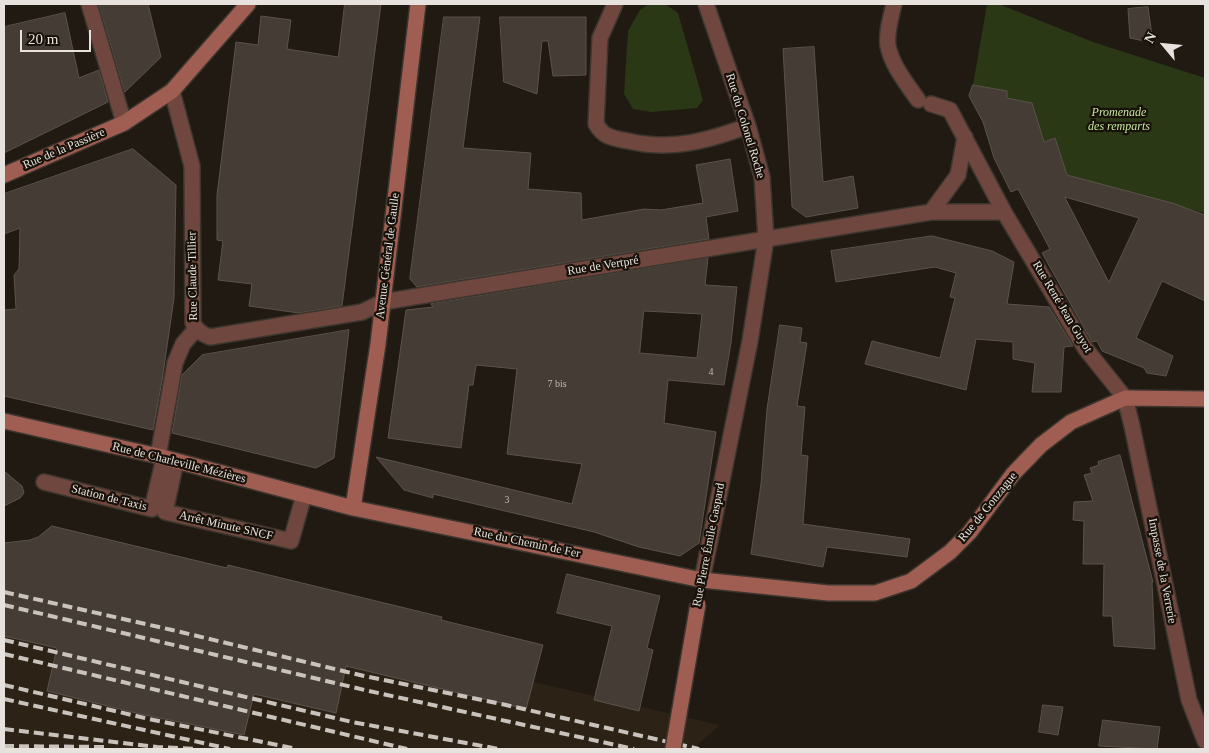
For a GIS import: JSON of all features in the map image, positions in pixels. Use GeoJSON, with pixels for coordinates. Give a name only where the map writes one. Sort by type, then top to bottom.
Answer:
{"type":"FeatureCollection","features":[{"type":"Feature","properties":{"kind":"main road"},"geometry":{"type":"LineString","coordinates":[[124,123],[172,91],[248,4]]}},
{"type":"Feature","properties":{"kind":"main road","name":"Avenue Général de Gaulle"},"geometry":{"type":"LineString","coordinates":[[353,508],[383,302],[418,4]]}},
{"type":"Feature","properties":{"kind":"main road","name":"Rue de la Passière"},"geometry":{"type":"LineString","coordinates":[[4,175],[124,123]]}},
{"type":"Feature","properties":{"kind":"main road","name":"Rue de Gonzague"},"geometry":{"type":"LineString","coordinates":[[702,580],[828,593],[875,593],[911,581],[950,552],[970,532],[1013,474],[1041,446],[1072,422],[1125,398],[1205,399]]}},
{"type":"Feature","properties":{"kind":"main road","name":"Rue de Charleville Mézières"},"geometry":{"type":"LineString","coordinates":[[4,421],[166,458],[353,508]]}},
{"type":"Feature","properties":{"kind":"main road","name":"Rue du Chemin de Fer"},"geometry":{"type":"LineString","coordinates":[[353,508],[702,580]]}},
{"type":"Feature","properties":{"kind":"main road","name":"Rue Pierre Émile Gaspard"},"geometry":{"type":"LineString","coordinates":[[673,749],[702,580]]}},
{"type":"Feature","properties":{"kind":"street"},"geometry":{"type":"LineString","coordinates":[[89,4],[124,123]]}},
{"type":"Feature","properties":{"kind":"street"},"geometry":{"type":"LineString","coordinates":[[615,4],[600,38],[596,124],[601,132],[606,136],[638,143],[675,146],[710,139],[748,126]]}},
{"type":"Feature","properties":{"kind":"street","name":"Rue du Colonel Roche"},"geometry":{"type":"LineString","coordinates":[[706,4],[748,126],[762,177],[766,239],[750,341]]}},
{"type":"Feature","properties":{"kind":"street","name":"Rue René Jean Guyot"},"geometry":{"type":"LineString","coordinates":[[894,4],[888,30],[888,46],[898,71],[925,102],[950,110],[1004,212],[1085,348],[1125,398]]}},
{"type":"Feature","properties":{"kind":"street","name":"Rue Claude Tillier"},"geometry":{"type":"LineString","coordinates":[[166,458],[175,363],[183,344],[196,329],[193,324],[192,314],[192,166],[172,91]]}},
{"type":"Feature","properties":{"kind":"street"},"geometry":{"type":"LineString","coordinates":[[931,212],[958,175],[965,138]]}},
{"type":"Feature","properties":{"kind":"street"},"geometry":{"type":"LineString","coordinates":[[931,212],[1004,212]]}},
{"type":"Feature","properties":{"kind":"street","name":"Rue de Vertpré"},"geometry":{"type":"LineString","coordinates":[[196,329],[210,337],[362,312],[383,302],[931,212]]}},
{"type":"Feature","properties":{"kind":"street","name":"Rue Pierre Émile Gaspard"},"geometry":{"type":"LineString","coordinates":[[702,580],[750,341]]}},
{"type":"Feature","properties":{"kind":"street","name":"Impasse de la Verrerie"},"geometry":{"type":"LineString","coordinates":[[1125,398],[1188,700],[1205,741]]}},
{"type":"Feature","properties":{"kind":"street","name":"Station de Taxis"},"geometry":{"type":"LineString","coordinates":[[44,482],[152,509],[166,458]]}},
{"type":"Feature","properties":{"kind":"street","name":"Arrêt Minute SNCF"},"geometry":{"type":"LineString","coordinates":[[166,458],[164,512],[292,541],[304,495]]}},
{"type":"Feature","properties":{"kind":"shaded area"},"geometry":{"type":"Polygon","coordinates":[[[4,565],[283,632],[286,625],[720,725],[693,749],[4,749],[4,565]]]}},
{"type":"Feature","properties":{"kind":"green space"},"geometry":{"type":"Polygon","coordinates":[[[649,4],[665,4],[678,13],[703,100],[697,108],[652,112],[633,109],[624,94],[628,31],[640,10],[649,4]]]}},
{"type":"Feature","properties":{"kind":"green space","name":"Promenade des remparts"},"geometry":{"type":"Polygon","coordinates":[[[987,4],[999,4],[1093,42],[1205,78],[1205,213],[1067,175],[1054,138],[1044,142],[1032,104],[1007,98],[1007,91],[973,85],[987,4]]]}},
{"type":"Feature","properties":{"kind":"building"},"geometry":{"type":"Polygon","coordinates":[[[99,4],[148,4],[161,57],[125,92],[99,4]]]}},
{"type":"Feature","properties":{"kind":"building"},"geometry":{"type":"Polygon","coordinates":[[[345,4],[381,4],[342,306],[299,313],[249,306],[252,284],[218,280],[223,241],[217,240],[217,195],[236,42],[258,45],[261,16],[291,20],[287,49],[338,57],[345,4]]]}},
{"type":"Feature","properties":{"kind":"building"},"geometry":{"type":"Polygon","coordinates":[[[1148,7],[1153,43],[1130,38],[1128,9],[1148,7]]]}},
{"type":"Feature","properties":{"kind":"building"},"geometry":{"type":"Polygon","coordinates":[[[65,13],[79,78],[99,70],[108,102],[4,153],[4,27],[65,13]]]}},
{"type":"Feature","properties":{"kind":"building"},"geometry":{"type":"Polygon","coordinates":[[[444,17],[480,17],[463,148],[531,153],[528,189],[581,193],[582,220],[644,209],[661,210],[703,203],[696,165],[730,159],[738,211],[706,217],[709,239],[417,287],[410,279],[444,17]]]}},
{"type":"Feature","properties":{"kind":"building"},"geometry":{"type":"Polygon","coordinates":[[[500,17],[586,17],[586,75],[553,76],[548,41],[542,41],[537,94],[504,82],[500,17]]]}},
{"type":"Feature","properties":{"kind":"building"},"geometry":{"type":"Polygon","coordinates":[[[814,47],[823,182],[853,176],[858,208],[806,217],[792,207],[783,49],[814,47]]]}},
{"type":"Feature","properties":{"kind":"building"},"geometry":{"type":"Polygon","coordinates":[[[973,85],[1007,91],[1007,98],[1032,103],[1044,142],[1055,138],[1067,175],[1172,203],[1205,215],[1205,301],[1162,281],[1136,338],[1173,356],[1166,376],[1147,373],[1144,368],[1102,351],[1097,341],[1092,342],[1042,253],[1050,249],[1018,189],[1011,192],[994,158],[983,122],[969,96],[973,85]],[[1065,197],[1109,282],[1139,218],[1065,197]]]}},
{"type":"Feature","properties":{"kind":"building"},"geometry":{"type":"Polygon","coordinates":[[[133,149],[176,185],[174,298],[153,430],[4,396],[4,310],[16,309],[14,275],[19,269],[20,228],[4,234],[4,194],[133,149]]]}},
{"type":"Feature","properties":{"kind":"building"},"geometry":{"type":"Polygon","coordinates":[[[932,236],[992,251],[1014,262],[1007,304],[1049,307],[1073,346],[1064,347],[1061,392],[1032,392],[1035,363],[1013,359],[1013,342],[976,339],[966,390],[865,364],[872,341],[940,358],[955,298],[950,297],[956,273],[935,267],[836,282],[831,251],[932,236]]]}},
{"type":"Feature","properties":{"kind":"building"},"geometry":{"type":"Polygon","coordinates":[[[708,258],[705,285],[737,287],[724,385],[668,380],[664,423],[716,432],[699,543],[680,556],[639,547],[594,532],[433,494],[433,498],[404,490],[376,457],[572,504],[582,464],[507,454],[517,369],[476,365],[473,385],[469,385],[461,448],[388,438],[406,310],[433,307],[431,304],[708,258]],[[644,311],[640,353],[697,358],[702,314],[644,311]]]}},
{"type":"Feature","properties":{"kind":"building"},"geometry":{"type":"Polygon","coordinates":[[[780,325],[802,328],[800,342],[807,343],[797,406],[805,407],[801,455],[808,456],[803,524],[910,539],[907,557],[827,547],[823,567],[751,554],[761,484],[767,409],[780,325]]]}},
{"type":"Feature","properties":{"kind":"building"},"geometry":{"type":"Polygon","coordinates":[[[349,330],[334,458],[316,468],[172,433],[182,375],[202,355],[349,330]]]}},
{"type":"Feature","properties":{"kind":"building"},"geometry":{"type":"Polygon","coordinates":[[[1120,455],[1153,582],[1155,649],[1114,646],[1112,616],[1103,616],[1104,564],[1083,564],[1084,521],[1073,520],[1074,502],[1093,501],[1084,475],[1092,473],[1090,468],[1099,465],[1098,462],[1120,455]]]}},
{"type":"Feature","properties":{"kind":"building"},"geometry":{"type":"Polygon","coordinates":[[[4,471],[22,486],[24,493],[20,498],[4,506],[4,471]]]}},
{"type":"Feature","properties":{"kind":"building"},"geometry":{"type":"Polygon","coordinates":[[[52,526],[227,568],[228,565],[442,617],[441,620],[543,645],[526,709],[346,666],[336,713],[254,694],[244,735],[140,714],[47,691],[57,648],[4,636],[4,543],[30,540],[38,537],[52,526]]]}},
{"type":"Feature","properties":{"kind":"building"},"geometry":{"type":"Polygon","coordinates":[[[567,574],[660,596],[647,648],[653,650],[639,711],[594,700],[612,626],[557,613],[567,574]]]}},
{"type":"Feature","properties":{"kind":"building"},"geometry":{"type":"Polygon","coordinates":[[[1043,705],[1063,707],[1058,735],[1039,732],[1043,705]]]}},
{"type":"Feature","properties":{"kind":"building"},"geometry":{"type":"Polygon","coordinates":[[[1103,720],[1160,727],[1157,749],[1099,746],[1103,720]]]}},
{"type":"Feature","properties":{"kind":"railway"},"geometry":{"type":"LineString","coordinates":[[4,592],[364,676],[506,705],[699,749]]}},
{"type":"Feature","properties":{"kind":"railway"},"geometry":{"type":"LineString","coordinates":[[4,605],[369,691],[634,749]]}},
{"type":"Feature","properties":{"kind":"railway"},"geometry":{"type":"LineString","coordinates":[[4,640],[352,722],[499,749]]}},
{"type":"Feature","properties":{"kind":"railway"},"geometry":{"type":"LineString","coordinates":[[4,654],[407,749]]}},
{"type":"Feature","properties":{"kind":"railway"},"geometry":{"type":"LineString","coordinates":[[4,685],[149,719],[297,749]]}},
{"type":"Feature","properties":{"kind":"railway"},"geometry":{"type":"LineString","coordinates":[[4,699],[230,749]]}},
{"type":"Feature","properties":{"kind":"railway"},"geometry":{"type":"LineString","coordinates":[[4,729],[157,747],[198,749]]}},
{"type":"Feature","properties":{"kind":"railway"},"geometry":{"type":"LineString","coordinates":[[4,746],[104,747]]}}]}
